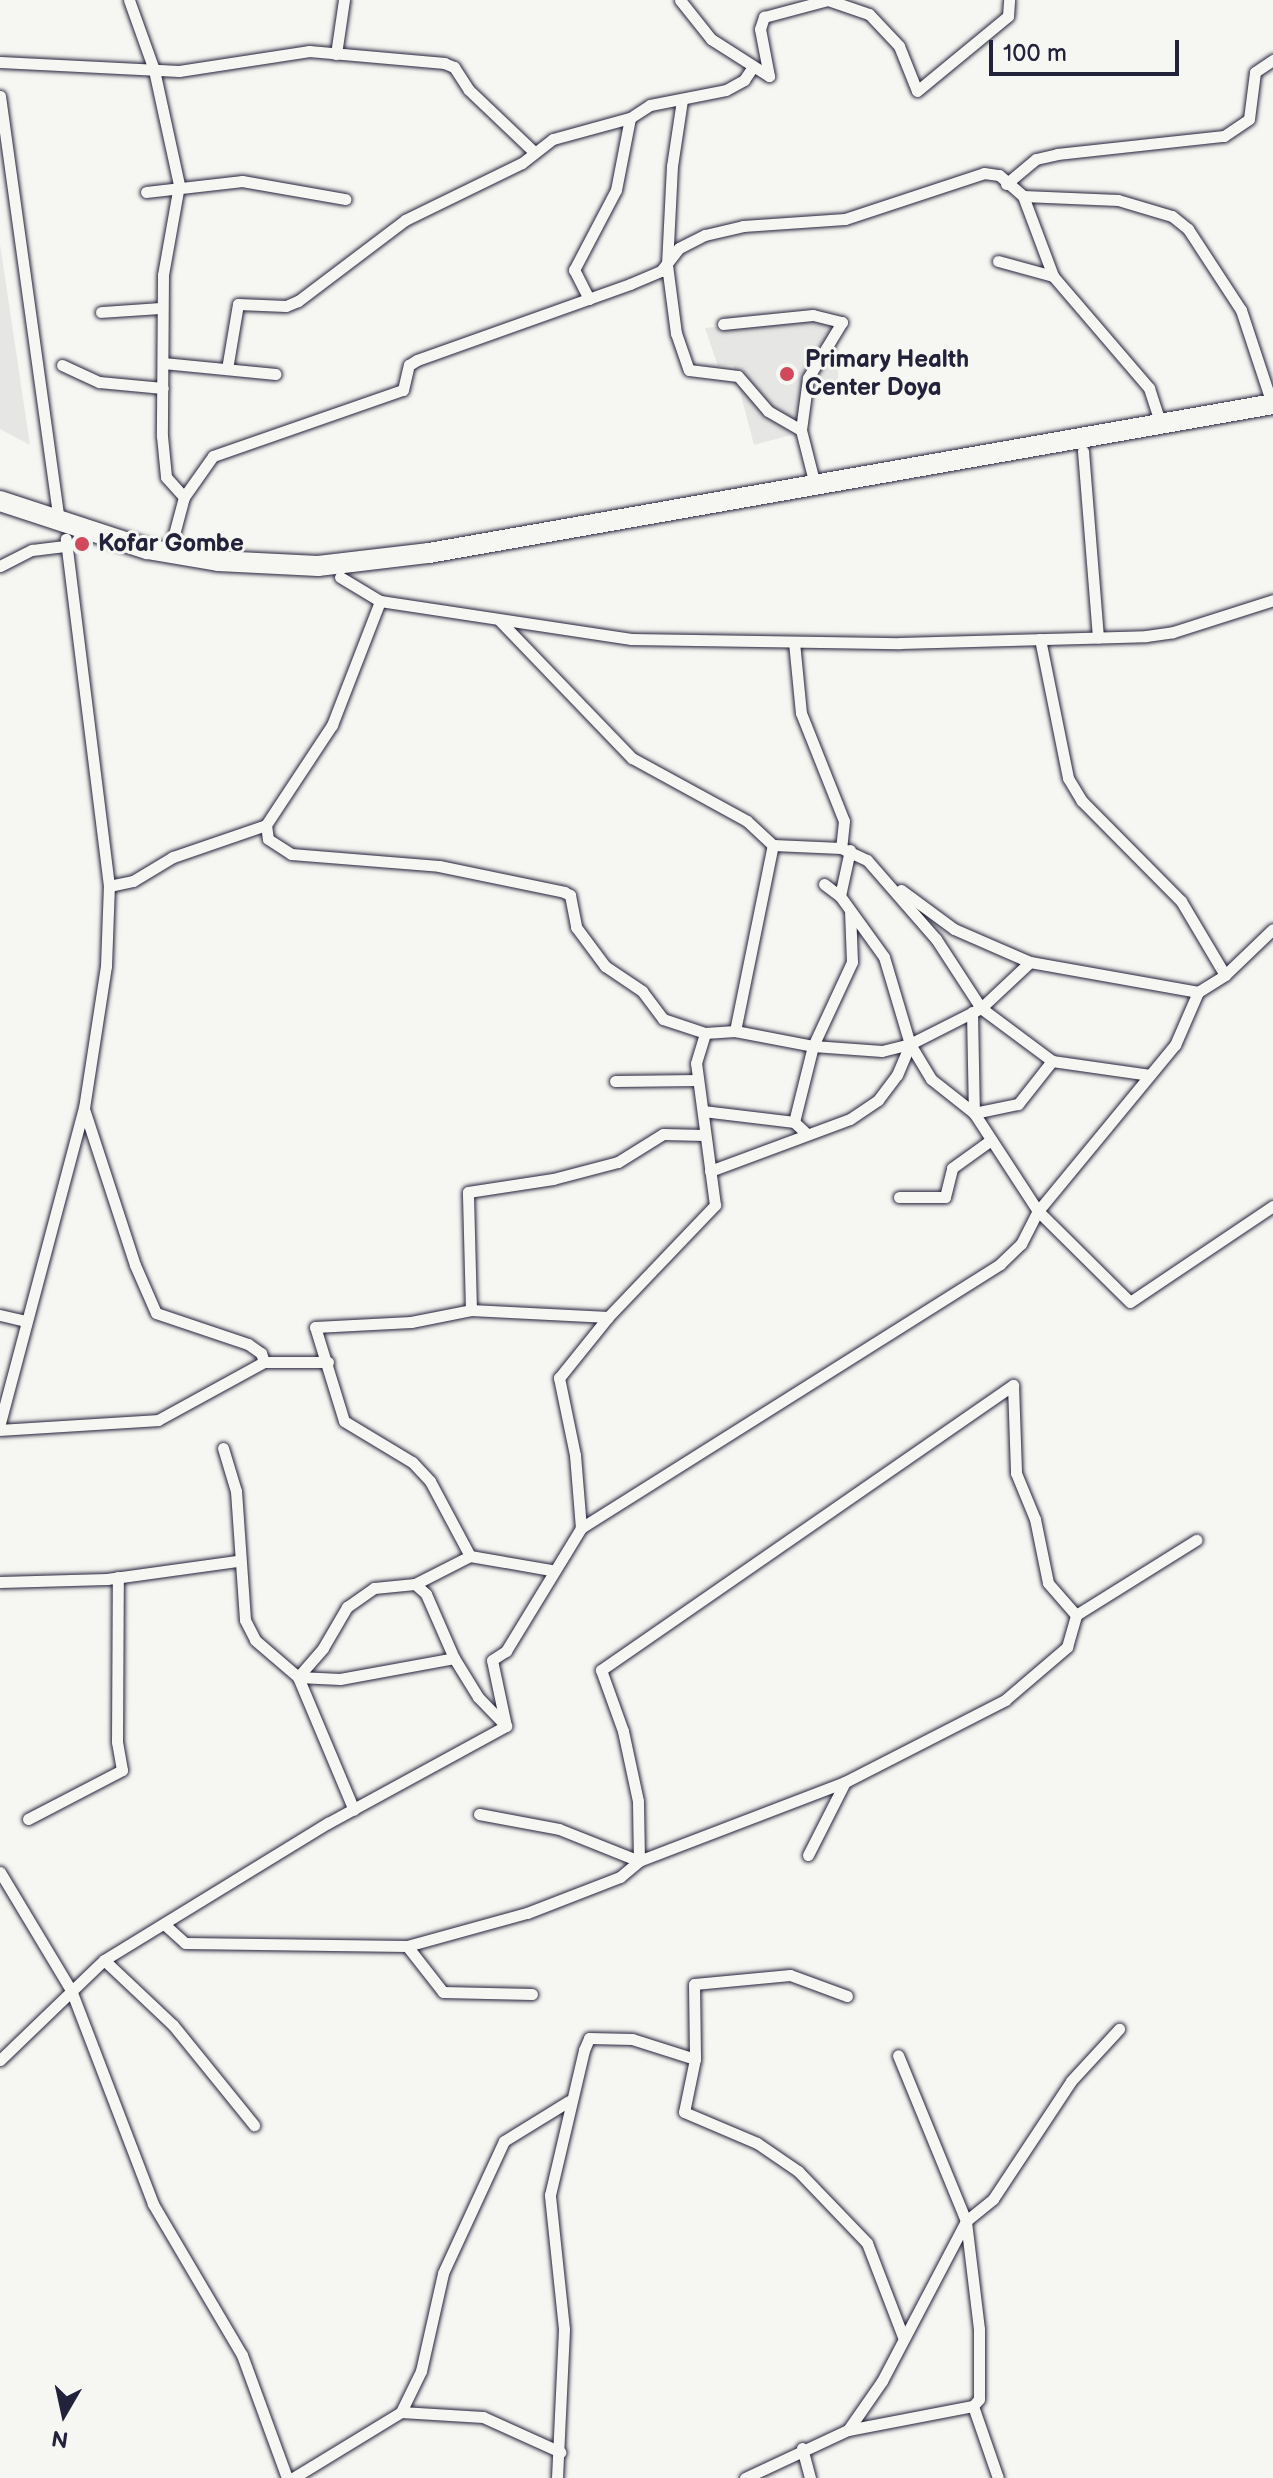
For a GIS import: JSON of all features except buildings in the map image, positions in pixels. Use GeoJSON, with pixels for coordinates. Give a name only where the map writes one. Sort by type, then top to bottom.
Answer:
{"type":"FeatureCollection","features":[{"type":"Feature","properties":{"kind":"highway"},"geometry":{"type":"LineString","coordinates":[[0,501],[64,536],[257,564],[349,564],[1273,404]]}},
{"type":"Feature","properties":{"kind":"highway"},"geometry":{"type":"LineString","coordinates":[[0,514],[64,536],[218,574],[340,577],[1273,416]]}},
{"type":"Feature","properties":{"kind":"street"},"geometry":{"type":"LineString","coordinates":[[129,0],[154,70],[179,185],[167,243],[162,308],[163,388],[166,477],[184,497]]}},
{"type":"Feature","properties":{"kind":"street"},"geometry":{"type":"LineString","coordinates":[[336,54],[344,0]]}},
{"type":"Feature","properties":{"kind":"street"},"geometry":{"type":"LineString","coordinates":[[680,0],[711,39],[769,76],[760,29],[764,17],[828,0],[869,14],[885,26],[899,46],[917,91],[1008,16],[1009,0]]}},
{"type":"Feature","properties":{"kind":"street"},"geometry":{"type":"LineString","coordinates":[[0,62],[179,71],[276,53],[336,54],[454,67],[469,90],[533,151]]}},
{"type":"Feature","properties":{"kind":"street"},"geometry":{"type":"LineString","coordinates":[[1006,184],[1027,165],[1057,154],[1224,136],[1249,119],[1255,72],[1273,60]]}},
{"type":"Feature","properties":{"kind":"street"},"geometry":{"type":"LineString","coordinates":[[227,369],[238,304],[286,306],[298,301],[405,220],[522,163],[533,151],[574,130],[630,118],[650,105],[726,90],[744,80],[752,68]]}},
{"type":"Feature","properties":{"kind":"street"},"geometry":{"type":"LineString","coordinates":[[0,96],[64,536],[109,886],[106,966],[84,1108],[0,1423]]}},
{"type":"Feature","properties":{"kind":"street"},"geometry":{"type":"LineString","coordinates":[[682,100],[672,166],[667,265],[676,333],[689,370],[738,376],[768,411],[801,430]]}},
{"type":"Feature","properties":{"kind":"street"},"geometry":{"type":"LineString","coordinates":[[589,299],[574,270],[616,190],[630,118]]}},
{"type":"Feature","properties":{"kind":"street"},"geometry":{"type":"LineString","coordinates":[[169,553],[184,497],[213,456],[355,411],[406,388],[409,365],[417,360],[589,299],[667,265],[679,248],[728,229],[845,219],[984,173],[999,175],[1023,196],[1118,200],[1172,216],[1188,229],[1241,310],[1273,404]]}},
{"type":"Feature","properties":{"kind":"street"},"geometry":{"type":"LineString","coordinates":[[146,192],[179,185],[266,183],[345,199]]}},
{"type":"Feature","properties":{"kind":"street"},"geometry":{"type":"LineString","coordinates":[[1023,196],[1053,276],[1149,388],[1161,424]]}},
{"type":"Feature","properties":{"kind":"street"},"geometry":{"type":"LineString","coordinates":[[998,261],[1053,276]]}},
{"type":"Feature","properties":{"kind":"street"},"geometry":{"type":"LineString","coordinates":[[101,312],[162,308]]}},
{"type":"Feature","properties":{"kind":"street"},"geometry":{"type":"LineString","coordinates":[[723,324],[813,315],[842,322],[808,378],[801,430],[815,485]]}},
{"type":"Feature","properties":{"kind":"street"},"geometry":{"type":"LineString","coordinates":[[163,363],[275,374]]}},
{"type":"Feature","properties":{"kind":"street"},"geometry":{"type":"LineString","coordinates":[[62,365],[99,382],[163,388]]}},
{"type":"Feature","properties":{"kind":"street"},"geometry":{"type":"LineString","coordinates":[[1083,451],[1098,637]]}},
{"type":"Feature","properties":{"kind":"street"},"geometry":{"type":"LineString","coordinates":[[0,566],[64,536]]}},
{"type":"Feature","properties":{"kind":"street"},"geometry":{"type":"LineString","coordinates":[[340,577],[380,601],[631,639],[794,642],[1098,637],[1173,632],[1273,600]]}},
{"type":"Feature","properties":{"kind":"street"},"geometry":{"type":"LineString","coordinates":[[109,886],[133,881],[173,857],[266,825],[332,725],[380,601]]}},
{"type":"Feature","properties":{"kind":"street"},"geometry":{"type":"LineString","coordinates":[[499,621],[623,751],[747,821],[773,845],[845,849],[954,929],[1030,962],[1198,992]]}},
{"type":"Feature","properties":{"kind":"street"},"geometry":{"type":"LineString","coordinates":[[1040,639],[1068,778],[1082,801],[1181,901],[1225,975]]}},
{"type":"Feature","properties":{"kind":"street"},"geometry":{"type":"LineString","coordinates":[[794,642],[801,713],[844,821],[845,849],[840,896]]}},
{"type":"Feature","properties":{"kind":"street"},"geometry":{"type":"LineString","coordinates":[[266,825],[268,839],[291,854],[439,866],[564,892],[570,895],[576,927],[596,947],[605,966],[642,991],[663,1019],[705,1033],[735,1031],[813,1046],[879,1052],[910,1044],[976,1010],[1030,962]]}},
{"type":"Feature","properties":{"kind":"street"},"geometry":{"type":"LineString","coordinates":[[735,1031],[773,845]]}},
{"type":"Feature","properties":{"kind":"street"},"geometry":{"type":"LineString","coordinates":[[886,878],[936,939],[976,1010],[1052,1061],[1150,1075]]}},
{"type":"Feature","properties":{"kind":"street"},"geometry":{"type":"LineString","coordinates":[[824,884],[840,896],[884,957],[910,1044],[931,1079],[974,1113],[1038,1211],[1130,1302],[1273,1206]]}},
{"type":"Feature","properties":{"kind":"street"},"geometry":{"type":"LineString","coordinates":[[794,1122],[813,1046],[852,962],[850,910]]}},
{"type":"Feature","properties":{"kind":"street"},"geometry":{"type":"LineString","coordinates":[[506,1726],[492,1660],[506,1651],[551,1570],[581,1528],[1000,1264],[1021,1244],[1038,1211],[1175,1045],[1198,992],[1225,975],[1273,929]]}},
{"type":"Feature","properties":{"kind":"street"},"geometry":{"type":"LineString","coordinates":[[974,1113],[976,1010]]}},
{"type":"Feature","properties":{"kind":"street"},"geometry":{"type":"LineString","coordinates":[[581,1528],[575,1455],[558,1383],[561,1373],[608,1317],[715,1205],[696,1063],[705,1033]]}},
{"type":"Feature","properties":{"kind":"street"},"geometry":{"type":"LineString","coordinates":[[710,1171],[831,1128],[874,1104],[897,1075],[910,1044]]}},
{"type":"Feature","properties":{"kind":"street"},"geometry":{"type":"LineString","coordinates":[[974,1113],[1018,1104],[1052,1061]]}},
{"type":"Feature","properties":{"kind":"street"},"geometry":{"type":"LineString","coordinates":[[615,1081],[698,1080]]}},
{"type":"Feature","properties":{"kind":"street"},"geometry":{"type":"LineString","coordinates":[[84,1108],[135,1265],[156,1313],[248,1344],[261,1353],[264,1362]]}},
{"type":"Feature","properties":{"kind":"street"},"geometry":{"type":"LineString","coordinates":[[703,1111],[794,1122],[807,1134]]}},
{"type":"Feature","properties":{"kind":"street"},"geometry":{"type":"LineString","coordinates":[[471,1310],[468,1192],[553,1179],[618,1162],[663,1134],[704,1135]]}},
{"type":"Feature","properties":{"kind":"street"},"geometry":{"type":"LineString","coordinates":[[899,1197],[945,1197],[952,1168],[991,1140]]}},
{"type":"Feature","properties":{"kind":"street"},"geometry":{"type":"LineString","coordinates":[[470,1556],[430,1481],[412,1462],[344,1421],[317,1326],[411,1322],[471,1310],[608,1317]]}},
{"type":"Feature","properties":{"kind":"street"},"geometry":{"type":"LineString","coordinates":[[0,1315],[26,1321]]}},
{"type":"Feature","properties":{"kind":"street"},"geometry":{"type":"LineString","coordinates":[[0,1430],[158,1420],[264,1362],[328,1362]]}},
{"type":"Feature","properties":{"kind":"street"},"geometry":{"type":"LineString","coordinates":[[639,1861],[638,1801],[623,1731],[601,1670],[1013,1385],[1016,1473],[1035,1519],[1048,1583],[1076,1615]]}},
{"type":"Feature","properties":{"kind":"street"},"geometry":{"type":"LineString","coordinates":[[223,1448],[236,1491],[237,1561],[250,1630],[298,1677],[354,1810]]}},
{"type":"Feature","properties":{"kind":"street"},"geometry":{"type":"LineString","coordinates":[[164,1924],[185,1943],[407,1946],[527,1913],[620,1877],[639,1861],[845,1782],[1005,1700],[1067,1647],[1076,1615],[1196,1540]]}},
{"type":"Feature","properties":{"kind":"street"},"geometry":{"type":"LineString","coordinates":[[298,1677],[323,1648],[347,1607],[374,1588],[415,1584],[470,1556],[551,1570]]}},
{"type":"Feature","properties":{"kind":"street"},"geometry":{"type":"LineString","coordinates":[[0,1582],[27,1585],[118,1577],[237,1561]]}},
{"type":"Feature","properties":{"kind":"street"},"geometry":{"type":"LineString","coordinates":[[28,1819],[122,1770],[117,1742],[118,1577]]}},
{"type":"Feature","properties":{"kind":"street"},"geometry":{"type":"LineString","coordinates":[[415,1584],[426,1594],[454,1658],[478,1697],[506,1726]]}},
{"type":"Feature","properties":{"kind":"street"},"geometry":{"type":"LineString","coordinates":[[298,1677],[340,1679],[454,1658]]}},
{"type":"Feature","properties":{"kind":"street"},"geometry":{"type":"LineString","coordinates":[[0,2060],[104,1960],[354,1810],[506,1726]]}},
{"type":"Feature","properties":{"kind":"street"},"geometry":{"type":"LineString","coordinates":[[808,1855],[845,1782]]}},
{"type":"Feature","properties":{"kind":"street"},"geometry":{"type":"LineString","coordinates":[[479,1814],[559,1829],[639,1861]]}},
{"type":"Feature","properties":{"kind":"street"},"geometry":{"type":"LineString","coordinates":[[0,1872],[71,1990],[153,2204],[242,2355],[287,2478]]}},
{"type":"Feature","properties":{"kind":"street"},"geometry":{"type":"LineString","coordinates":[[407,1946],[443,1992],[532,1994]]}},
{"type":"Feature","properties":{"kind":"street"},"geometry":{"type":"LineString","coordinates":[[104,1960],[173,2025],[211,2078],[254,2125]]}},
{"type":"Feature","properties":{"kind":"street"},"geometry":{"type":"LineString","coordinates":[[847,1996],[790,1975],[694,1984],[695,2059],[684,2112],[757,2143],[798,2171],[867,2243],[903,2337]]}},
{"type":"Feature","properties":{"kind":"street"},"geometry":{"type":"LineString","coordinates":[[848,2430],[882,2381],[966,2221],[993,2199],[1071,2081],[1119,2029]]}},
{"type":"Feature","properties":{"kind":"street"},"geometry":{"type":"LineString","coordinates":[[557,2478],[564,2329],[550,2195],[569,2101],[589,2038],[632,2039],[695,2059]]}},
{"type":"Feature","properties":{"kind":"street"},"geometry":{"type":"LineString","coordinates":[[745,2478],[802,2448],[848,2430],[973,2406],[979,2399],[979,2329],[966,2221],[898,2055]]}},
{"type":"Feature","properties":{"kind":"street"},"geometry":{"type":"LineString","coordinates":[[293,2478],[401,2412],[421,2371],[443,2273],[504,2141],[569,2101]]}},
{"type":"Feature","properties":{"kind":"street"},"geometry":{"type":"LineString","coordinates":[[973,2406],[998,2478]]}},
{"type":"Feature","properties":{"kind":"street"},"geometry":{"type":"LineString","coordinates":[[401,2412],[483,2417],[560,2452]]}},
{"type":"Feature","properties":{"kind":"street"},"geometry":{"type":"LineString","coordinates":[[802,2448],[810,2478]]}},
{"type":"Feature","properties":{"kind":"shaded area"},"geometry":{"type":"Polygon","coordinates":[[[0,244],[30,445],[0,429],[0,244]]]}},
{"type":"Feature","properties":{"kind":"shaded area","name":"Primary Health Center Doya"},"geometry":{"type":"Polygon","coordinates":[[[839,316],[838,381],[810,384],[806,431],[754,445],[733,365],[718,366],[705,328],[839,316]]]}},
{"type":"Feature","properties":{"kind":"place","name":"Primary Health Center Doya"},"geometry":{"type":"Point","coordinates":[787,374]}},
{"type":"Feature","properties":{"kind":"place","name":"Kofar Gombe"},"geometry":{"type":"Point","coordinates":[82,544]}}]}
